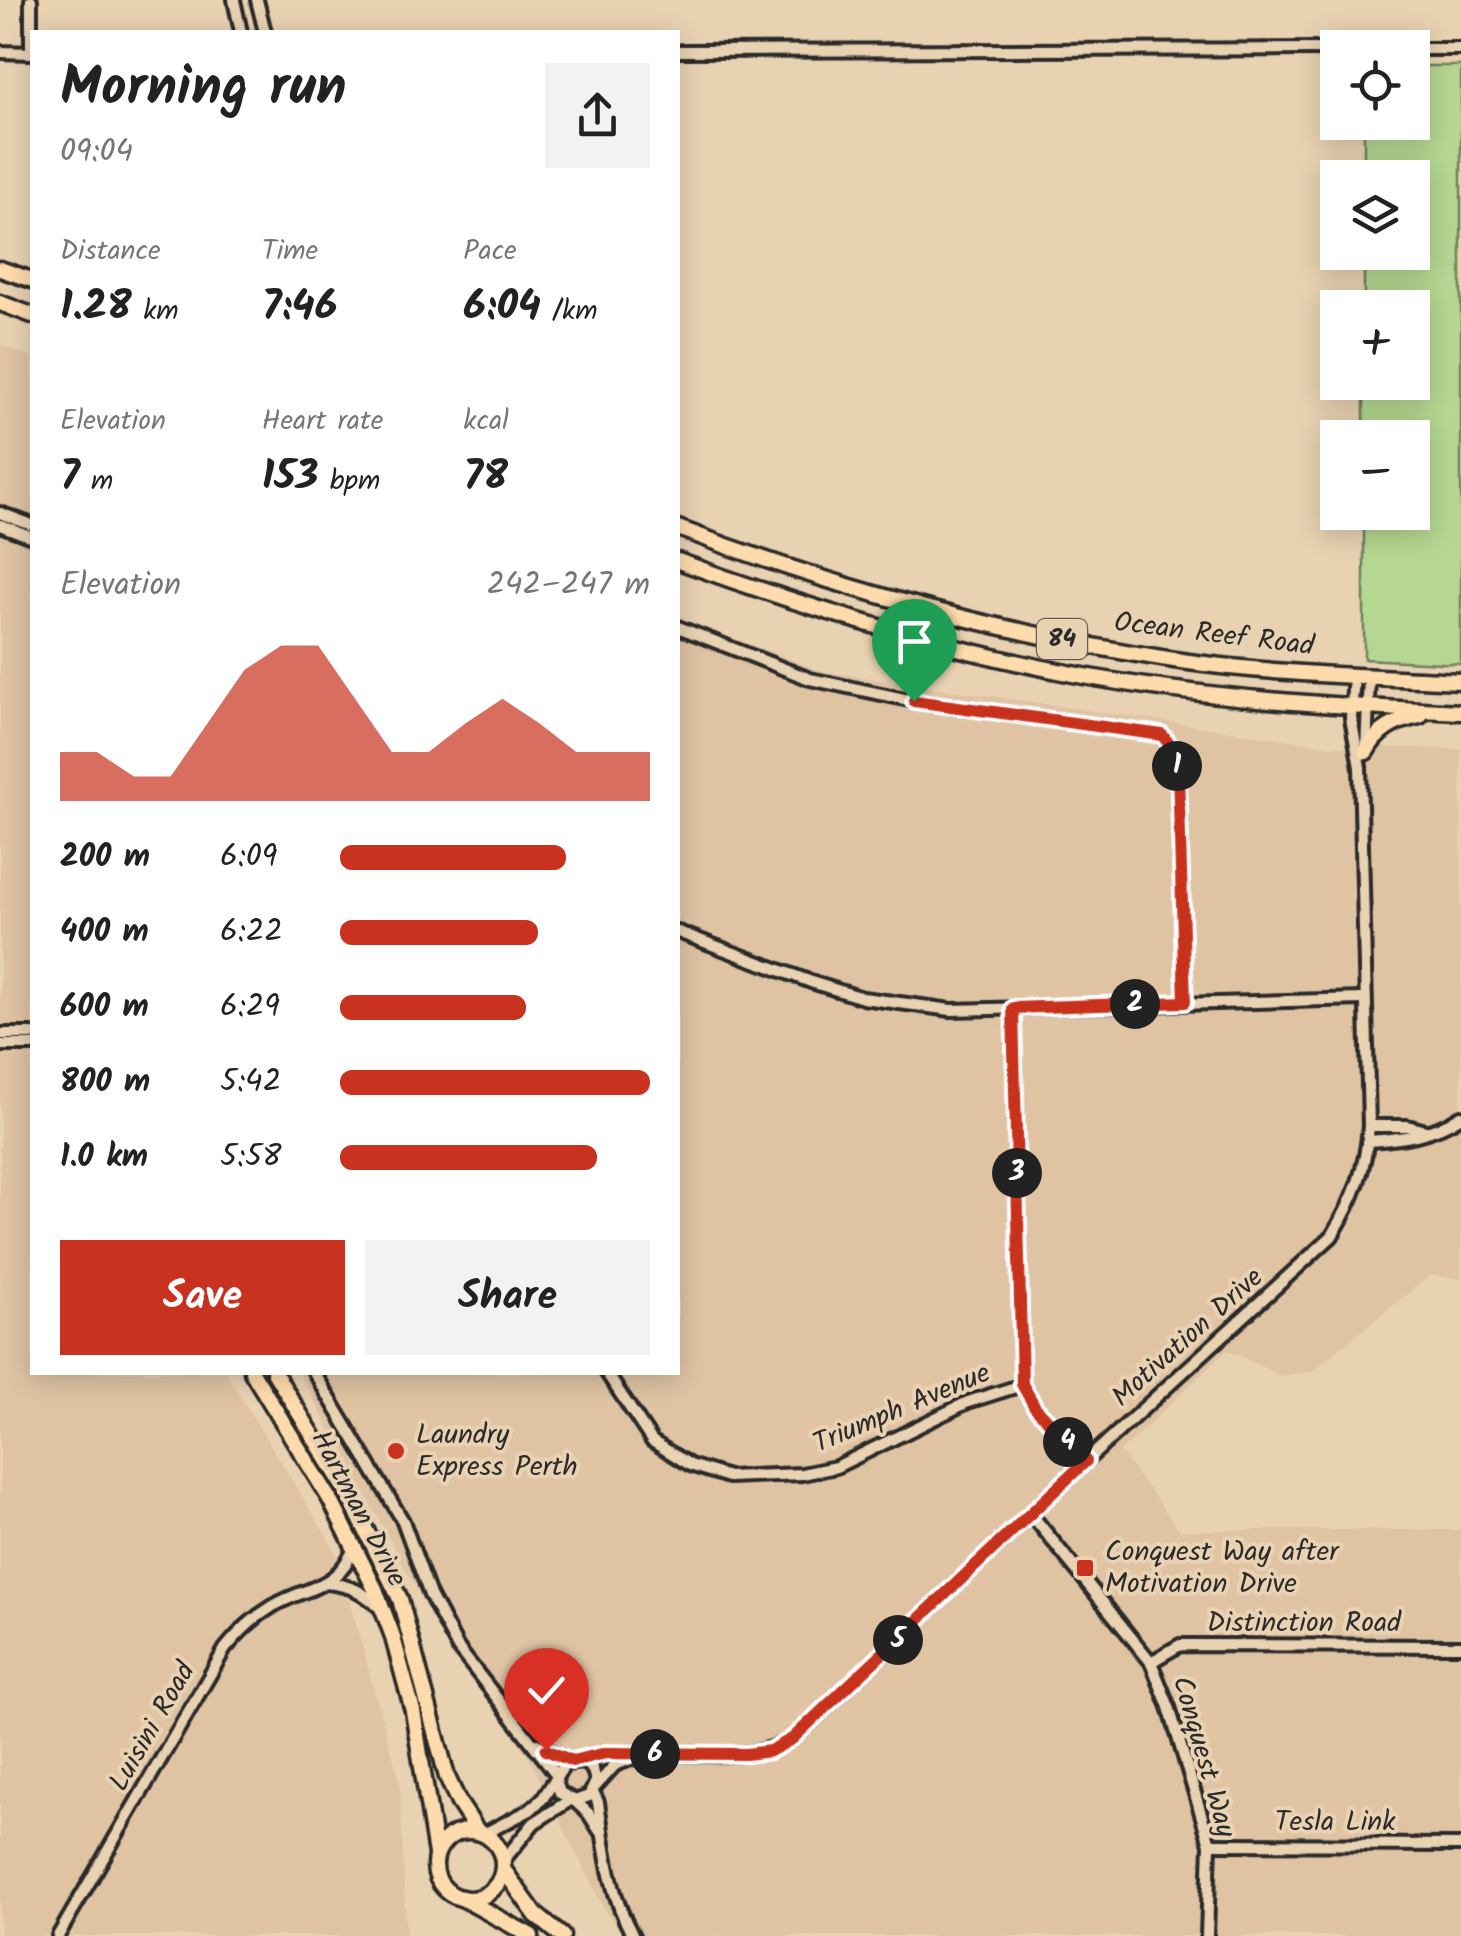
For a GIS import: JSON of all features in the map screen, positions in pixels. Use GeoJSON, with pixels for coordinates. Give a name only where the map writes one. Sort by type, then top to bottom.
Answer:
{"type":"FeatureCollection","features":[{"type":"Feature","properties":{"kind":"main road"},"geometry":{"type":"LineString","coordinates":[[0,268],[30,279]]}},
{"type":"Feature","properties":{"kind":"main road"},"geometry":{"type":"LineString","coordinates":[[0,303],[30,314]]}},
{"type":"Feature","properties":{"kind":"main road","name":"Ocean Reef Road"},"geometry":{"type":"LineString","coordinates":[[680,529],[852,589],[969,619],[1177,660],[1461,681]]}},
{"type":"Feature","properties":{"kind":"main road","name":"Ocean Reef Road"},"geometry":{"type":"LineString","coordinates":[[680,561],[844,619],[960,650],[1076,674],[1190,692],[1456,712]]}},
{"type":"Feature","properties":{"kind":"main road"},"geometry":{"type":"LineString","coordinates":[[1366,752],[1373,738],[1390,724],[1456,712]]}},
{"type":"Feature","properties":{"kind":"main road","name":"Hartman Drive"},"geometry":{"type":"LineString","coordinates":[[254,1375],[355,1546],[384,1611],[413,1711],[436,1854]]}},
{"type":"Feature","properties":{"kind":"main road","name":"Hartman Drive"},"geometry":{"type":"LineString","coordinates":[[276,1375],[345,1488],[400,1598],[448,1777],[459,1803],[481,1833]]}},
{"type":"Feature","properties":{"kind":"main road"},"geometry":{"type":"LineString","coordinates":[[530,1936],[447,1891],[437,1878],[436,1854],[452,1834],[481,1833],[493,1840],[503,1865],[536,1914],[562,1936]]}},
{"type":"Feature","properties":{"kind":"main road"},"geometry":{"type":"LineString","coordinates":[[462,1898],[484,1895],[499,1880],[503,1865]]}},
{"type":"Feature","properties":{"kind":"street"},"geometry":{"type":"LineString","coordinates":[[32,0],[32,30]]}},
{"type":"Feature","properties":{"kind":"street"},"geometry":{"type":"LineString","coordinates":[[234,0],[241,30]]}},
{"type":"Feature","properties":{"kind":"street"},"geometry":{"type":"LineString","coordinates":[[257,0],[264,30]]}},
{"type":"Feature","properties":{"kind":"street"},"geometry":{"type":"LineString","coordinates":[[680,51],[1320,49]]}},
{"type":"Feature","properties":{"kind":"street"},"geometry":{"type":"LineString","coordinates":[[1430,49],[1461,49]]}},
{"type":"Feature","properties":{"kind":"street"},"geometry":{"type":"LineString","coordinates":[[0,52],[30,52]]}},
{"type":"Feature","properties":{"kind":"street"},"geometry":{"type":"LineString","coordinates":[[0,513],[30,524]]}},
{"type":"Feature","properties":{"kind":"street"},"geometry":{"type":"LineString","coordinates":[[0,525],[30,536]]}},
{"type":"Feature","properties":{"kind":"street"},"geometry":{"type":"LineString","coordinates":[[680,629],[810,679],[914,701],[1162,735],[1174,750],[1178,771],[1185,1002]]}},
{"type":"Feature","properties":{"kind":"street","name":"Motivation Drive"},"geometry":{"type":"LineString","coordinates":[[575,1761],[606,1753],[746,1754],[770,1751],[792,1739],[1086,1461],[1332,1236],[1358,1189],[1366,1162],[1369,1126],[1361,676]]}},
{"type":"Feature","properties":{"kind":"street","name":"Motivation Drive"},"geometry":{"type":"LineString","coordinates":[[1359,706],[1366,752],[1360,767]]}},
{"type":"Feature","properties":{"kind":"street"},"geometry":{"type":"LineString","coordinates":[[680,933],[863,998],[951,1010],[1364,999]]}},
{"type":"Feature","properties":{"kind":"street"},"geometry":{"type":"LineString","coordinates":[[1013,1008],[1022,1384],[1035,1407],[1086,1461]]}},
{"type":"Feature","properties":{"kind":"street"},"geometry":{"type":"LineString","coordinates":[[0,1034],[30,1034]]}},
{"type":"Feature","properties":{"kind":"street"},"geometry":{"type":"LineString","coordinates":[[0,1046],[30,1044]]}},
{"type":"Feature","properties":{"kind":"street"},"geometry":{"type":"LineString","coordinates":[[1368,1140],[1408,1138],[1448,1126],[1461,1116]]}},
{"type":"Feature","properties":{"kind":"street"},"geometry":{"type":"LineString","coordinates":[[1369,1126],[1407,1126],[1427,1131]]}},
{"type":"Feature","properties":{"kind":"street"},"geometry":{"type":"LineString","coordinates":[[316,1375],[403,1521],[442,1622],[458,1648],[528,1738],[556,1778],[560,1793],[594,1820],[602,1835]]}},
{"type":"Feature","properties":{"kind":"street","name":"Triumph Avenue"},"geometry":{"type":"LineString","coordinates":[[608,1375],[652,1441],[690,1465],[728,1477],[802,1474],[836,1467],[968,1402],[1022,1384]]}},
{"type":"Feature","properties":{"kind":"street","name":"Conquest Way"},"geometry":{"type":"LineString","coordinates":[[1030,1514],[1151,1662],[1170,1707],[1210,1844],[1207,1936]]}},
{"type":"Feature","properties":{"kind":"street"},"geometry":{"type":"LineString","coordinates":[[328,1584],[348,1562],[355,1546]]}},
{"type":"Feature","properties":{"kind":"street"},"geometry":{"type":"LineString","coordinates":[[328,1584],[363,1592],[384,1611]]}},
{"type":"Feature","properties":{"kind":"street","name":"Luisini Road"},"geometry":{"type":"LineString","coordinates":[[58,1936],[225,1649],[246,1624],[277,1604],[328,1584]]}},
{"type":"Feature","properties":{"kind":"street","name":"Distinction Road"},"geometry":{"type":"LineString","coordinates":[[1151,1662],[1180,1645],[1461,1646]]}},
{"type":"Feature","properties":{"kind":"street"},"geometry":{"type":"LineString","coordinates":[[528,1738],[593,1770],[618,1908],[633,1936]]}},
{"type":"Feature","properties":{"kind":"street","name":"Motivation Drive"},"geometry":{"type":"LineString","coordinates":[[594,1789],[615,1764],[646,1754]]}},
{"type":"Feature","properties":{"kind":"street"},"geometry":{"type":"LineString","coordinates":[[481,1833],[530,1810],[575,1761]]}},
{"type":"Feature","properties":{"kind":"street"},"geometry":{"type":"LineString","coordinates":[[503,1865],[534,1823],[572,1800],[585,1798],[594,1789]]}},
{"type":"Feature","properties":{"kind":"street","name":"Tesla Link"},"geometry":{"type":"LineString","coordinates":[[1210,1844],[1461,1845]]}},
{"type":"Feature","properties":{"kind":"shaded area"},"geometry":{"type":"Polygon","coordinates":[[[0,345],[30,356],[30,1375],[228,1375],[335,1550],[400,1782],[406,1936],[0,1936],[0,345]]]}},
{"type":"Feature","properties":{"kind":"shaded area"},"geometry":{"type":"Polygon","coordinates":[[[680,619],[822,671],[1332,746],[1461,749],[1461,1279],[1431,1275],[1311,1372],[1281,1376],[1227,1350],[1120,1452],[1180,1530],[1461,1530],[1461,1936],[625,1936],[605,1911],[527,1754],[447,1645],[300,1375],[680,1375],[680,619]]]}},
{"type":"Feature","properties":{"kind":"green space"},"geometry":{"type":"Polygon","coordinates":[[[1430,66],[1461,66],[1461,664],[1364,659],[1364,530],[1430,530],[1430,420],[1364,420],[1364,400],[1430,400],[1430,290],[1364,290],[1364,270],[1430,270],[1430,160],[1364,160],[1364,140],[1430,140],[1430,66]]]}},
{"type":"Feature","properties":{"kind":"place","name":"Laundry Express Perth"},"geometry":{"type":"Point","coordinates":[396,1451]}},
{"type":"Feature","properties":{"kind":"place","name":"Conquest Way after Motivation Drive"},"geometry":{"type":"Point","coordinates":[1085,1568]}},
{"type":"Feature","properties":{"kind":"route"},"geometry":{"type":"LineString","coordinates":[[546,1750],[572,1761],[606,1753],[770,1751],[792,1739],[1086,1461],[1035,1407],[1022,1384],[1013,1008],[1185,1002],[1178,771],[1174,750],[1162,735],[914,701]]}}]}
